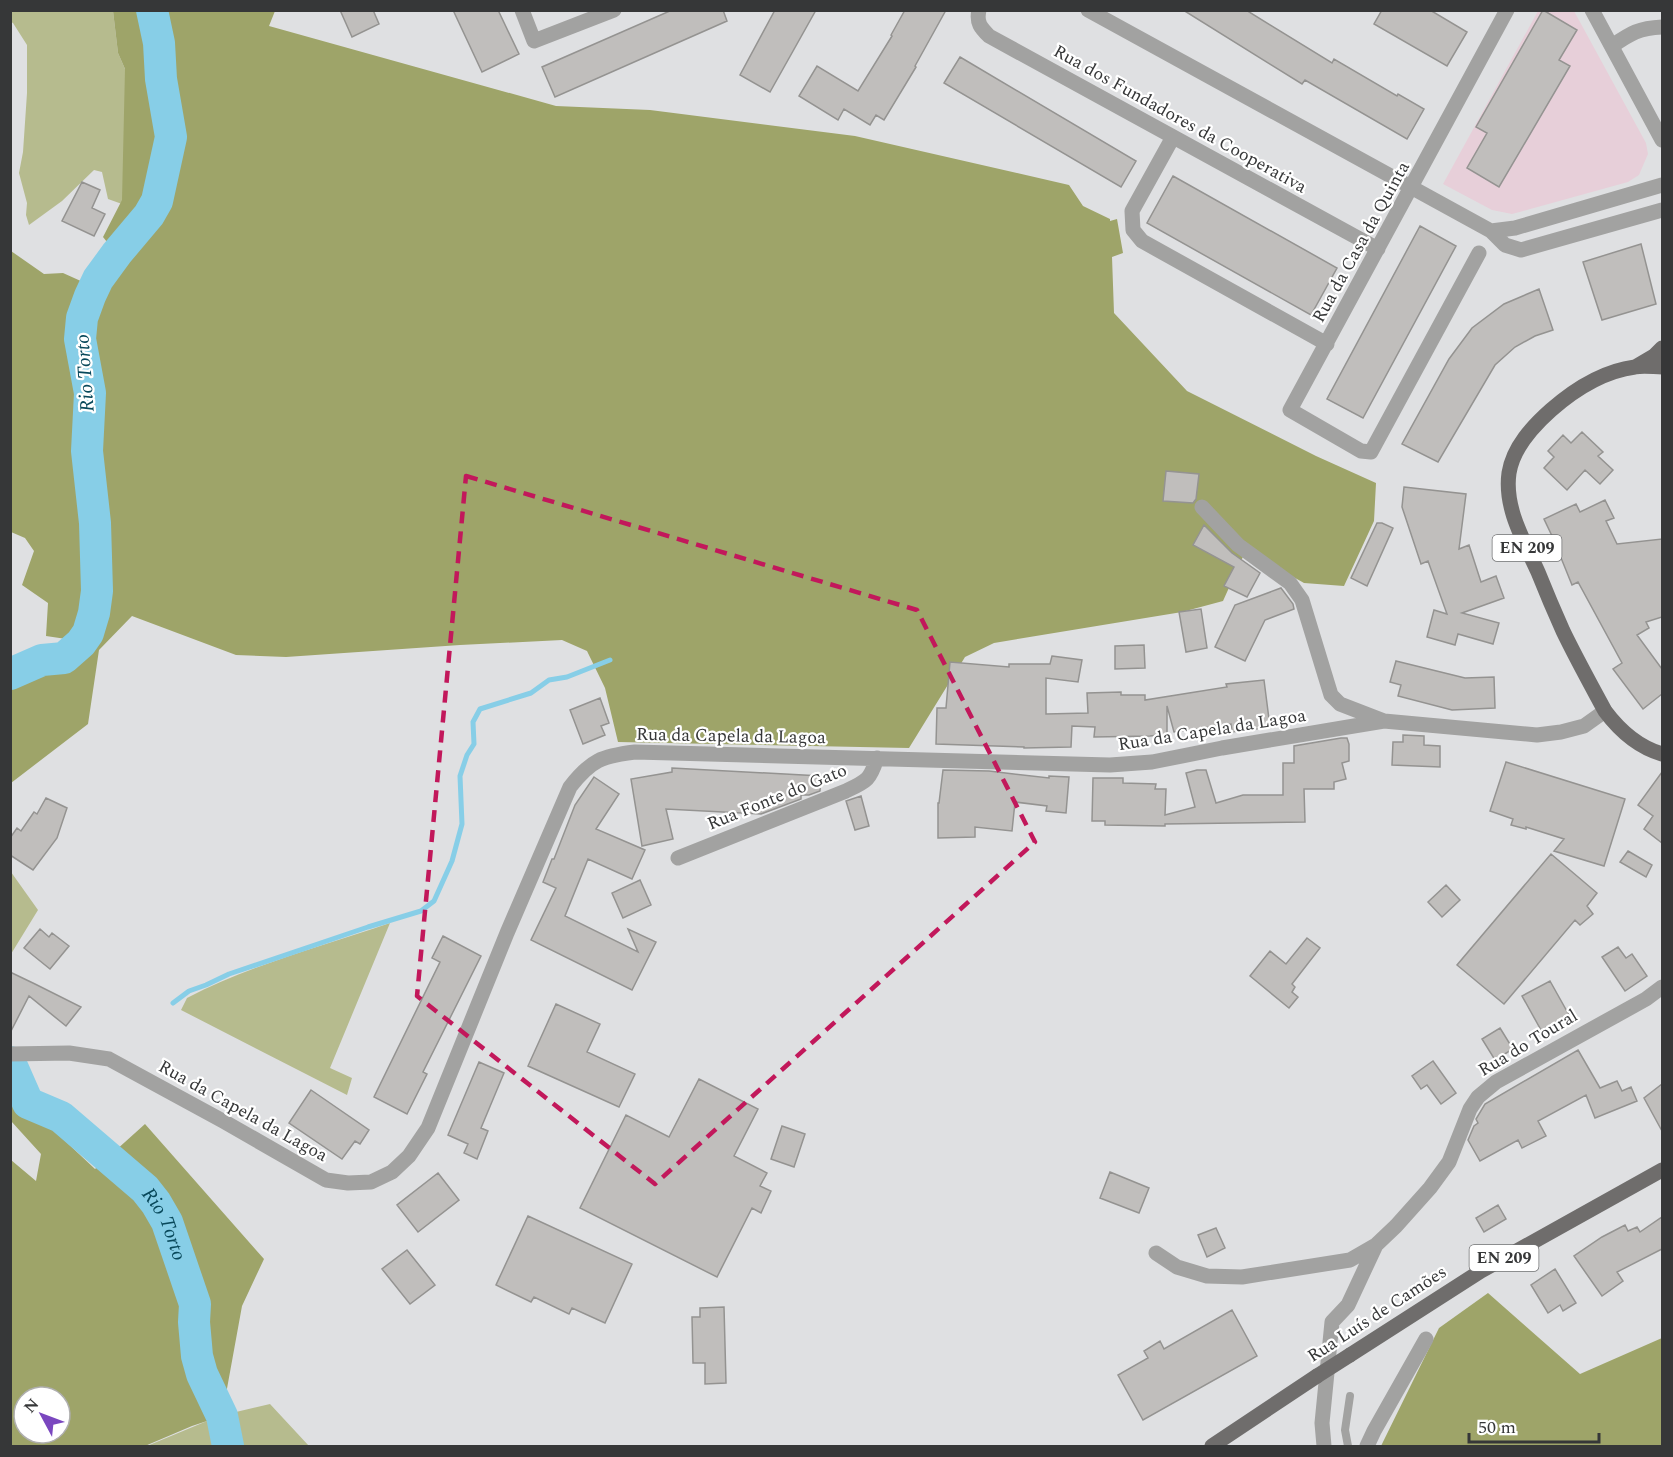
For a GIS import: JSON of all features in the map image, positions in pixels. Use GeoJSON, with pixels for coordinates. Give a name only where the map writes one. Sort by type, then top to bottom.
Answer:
{"type":"FeatureCollection","features":[{"type":"Feature","properties":{"kind":"main road","name":"EN 209"},"geometry":{"type":"LineString","coordinates":[[1662,348],[1654,356],[1637,366],[1600,377],[1566,396],[1539,421],[1521,443],[1509,472],[1509,496],[1513,516],[1564,631],[1605,711],[1613,723],[1639,744],[1662,754]]}},
{"type":"Feature","properties":{"kind":"main road","name":"EN 209"},"geometry":{"type":"LineString","coordinates":[[1637,366],[1662,367]]}},
{"type":"Feature","properties":{"kind":"main road","name":"Rua Luís de Camões"},"geometry":{"type":"LineString","coordinates":[[1212,1446],[1481,1271],[1662,1170]]}},
{"type":"Feature","properties":{"kind":"street"},"geometry":{"type":"LineString","coordinates":[[522,10],[534,41],[614,10]]}},
{"type":"Feature","properties":{"kind":"street","name":"Rua dos Fundadores da Cooperativa"},"geometry":{"type":"LineString","coordinates":[[980,10],[978,13],[980,27],[989,36],[1378,249]]}},
{"type":"Feature","properties":{"kind":"street"},"geometry":{"type":"LineString","coordinates":[[1088,10],[1491,231],[1504,245],[1521,250],[1662,210]]}},
{"type":"Feature","properties":{"kind":"street"},"geometry":{"type":"LineString","coordinates":[[1592,10],[1662,140]]}},
{"type":"Feature","properties":{"kind":"street","name":"Rua da Casa da Quinta"},"geometry":{"type":"LineString","coordinates":[[1479,253],[1371,452],[1361,451],[1290,410],[1412,188],[1503,12]]}},
{"type":"Feature","properties":{"kind":"street"},"geometry":{"type":"LineString","coordinates":[[1612,46],[1633,32],[1648,27],[1662,27]]}},
{"type":"Feature","properties":{"kind":"street"},"geometry":{"type":"LineString","coordinates":[[1173,137],[1132,211],[1133,230],[1142,241],[1327,344]]}},
{"type":"Feature","properties":{"kind":"street"},"geometry":{"type":"LineString","coordinates":[[1491,231],[1515,228],[1662,185]]}},
{"type":"Feature","properties":{"kind":"street"},"geometry":{"type":"LineString","coordinates":[[1545,219],[1551,242]]}},
{"type":"Feature","properties":{"kind":"street"},"geometry":{"type":"LineString","coordinates":[[1202,507],[1238,545],[1290,583],[1302,600],[1331,696],[1340,704],[1384,721]]}},
{"type":"Feature","properties":{"kind":"street","name":"Rua da Capela da Lagoa"},"geometry":{"type":"LineString","coordinates":[[10,1054],[69,1053],[109,1059],[326,1180],[348,1183],[371,1182],[392,1172],[410,1156],[428,1128],[502,944],[570,787],[583,770],[608,756],[635,752],[1110,765],[1152,762],[1384,721],[1537,735],[1584,726],[1605,711]]}},
{"type":"Feature","properties":{"kind":"street","name":"Rua Fonte do Gato"},"geometry":{"type":"LineString","coordinates":[[678,858],[862,783],[872,776],[877,758]]}},
{"type":"Feature","properties":{"kind":"street","name":"Rua do Toural"},"geometry":{"type":"LineString","coordinates":[[1324,1446],[1322,1423],[1332,1322],[1348,1305],[1376,1245],[1430,1188],[1449,1162],[1470,1109],[1478,1096],[1496,1082],[1646,999],[1662,987]]}},
{"type":"Feature","properties":{"kind":"street"},"geometry":{"type":"LineString","coordinates":[[1156,1253],[1177,1267],[1207,1276],[1242,1277],[1350,1260],[1376,1245]]}},
{"type":"Feature","properties":{"kind":"street"},"geometry":{"type":"LineString","coordinates":[[1367,1446],[1426,1339]]}},
{"type":"Feature","properties":{"kind":"lane"},"geometry":{"type":"LineString","coordinates":[[1348,1446],[1345,1430],[1350,1396]]}},
{"type":"Feature","properties":{"kind":"highlighted area"},"geometry":{"type":"Polygon","coordinates":[[[466,476],[917,610],[1035,842],[655,1184],[417,996],[466,476]]]}},
{"type":"Feature","properties":{"kind":"shaded area"},"geometry":{"type":"Polygon","coordinates":[[[1538,11],[1574,11],[1646,143],[1648,154],[1639,175],[1628,182],[1512,214],[1492,210],[1443,184],[1538,11]]]}},
{"type":"Feature","properties":{"kind":"green space"},"geometry":{"type":"Polygon","coordinates":[[[11,11],[113,11],[118,53],[144,113],[122,204],[108,199],[102,172],[94,170],[62,201],[29,225],[26,215],[27,203],[19,173],[23,152],[27,93],[27,45],[11,22],[11,11]]]}},
{"type":"Feature","properties":{"kind":"green space"},"geometry":{"type":"Polygon","coordinates":[[[113,11],[275,11],[269,26],[556,106],[650,110],[855,136],[1069,185],[1083,206],[1110,221],[1117,219],[1123,253],[1112,257],[1114,313],[1187,391],[1316,456],[1376,483],[1374,521],[1344,586],[1304,583],[1246,550],[1223,601],[1182,612],[994,643],[965,657],[909,748],[618,742],[605,688],[587,651],[562,640],[286,657],[236,655],[132,616],[99,650],[88,724],[11,783],[11,677],[36,665],[65,660],[74,654],[83,644],[93,626],[98,604],[99,551],[90,451],[92,398],[84,346],[84,328],[87,310],[94,293],[119,254],[112,247],[94,272],[69,337],[79,375],[81,433],[77,455],[87,519],[88,573],[92,606],[73,640],[46,636],[48,603],[22,585],[34,551],[25,538],[11,532],[11,251],[44,274],[63,273],[83,282],[107,242],[103,237],[122,200],[125,69],[118,53],[113,11]]]}},
{"type":"Feature","properties":{"kind":"green space"},"geometry":{"type":"Polygon","coordinates":[[[11,872],[38,910],[10,954],[11,872]]]}},
{"type":"Feature","properties":{"kind":"green space"},"geometry":{"type":"Polygon","coordinates":[[[390,923],[330,1068],[352,1078],[347,1095],[181,1010],[187,998],[211,986],[287,957],[390,923]]]}},
{"type":"Feature","properties":{"kind":"green space"},"geometry":{"type":"Polygon","coordinates":[[[11,1090],[95,1169],[145,1124],[264,1259],[242,1306],[222,1416],[145,1446],[11,1446],[11,1160],[36,1181],[41,1154],[11,1121],[11,1090]]]}},
{"type":"Feature","properties":{"kind":"green space"},"geometry":{"type":"Polygon","coordinates":[[[1488,1293],[1580,1374],[1662,1338],[1662,1446],[1381,1446],[1439,1328],[1488,1293]]]}},
{"type":"Feature","properties":{"kind":"green space"},"geometry":{"type":"Polygon","coordinates":[[[270,1404],[309,1446],[147,1446],[219,1416],[270,1404]]]}},
{"type":"Feature","properties":{"kind":"building"},"geometry":{"type":"Polygon","coordinates":[[[340,10],[373,10],[379,24],[352,37],[340,10]]]}},
{"type":"Feature","properties":{"kind":"building"},"geometry":{"type":"Polygon","coordinates":[[[453,10],[498,10],[519,54],[482,72],[453,10]]]}},
{"type":"Feature","properties":{"kind":"building"},"geometry":{"type":"Polygon","coordinates":[[[672,10],[723,10],[727,21],[555,97],[542,67],[672,10]]]}},
{"type":"Feature","properties":{"kind":"building"},"geometry":{"type":"Polygon","coordinates":[[[775,10],[816,10],[770,92],[740,75],[775,10]]]}},
{"type":"Feature","properties":{"kind":"building"},"geometry":{"type":"Polygon","coordinates":[[[905,10],[946,10],[916,67],[884,120],[876,115],[870,125],[844,109],[838,120],[799,96],[817,66],[858,91],[892,36],[905,10]]]}},
{"type":"Feature","properties":{"kind":"building"},"geometry":{"type":"Polygon","coordinates":[[[1183,10],[1246,10],[1332,63],[1334,59],[1424,109],[1407,139],[1305,80],[1302,84],[1183,10]]]}},
{"type":"Feature","properties":{"kind":"building"},"geometry":{"type":"Polygon","coordinates":[[[1382,10],[1430,10],[1467,32],[1447,66],[1374,24],[1382,10]]]}},
{"type":"Feature","properties":{"kind":"building"},"geometry":{"type":"Polygon","coordinates":[[[1543,10],[1577,30],[1559,60],[1570,66],[1499,187],[1467,168],[1487,133],[1476,127],[1543,10]]]}},
{"type":"Feature","properties":{"kind":"building"},"geometry":{"type":"Polygon","coordinates":[[[960,57],[1136,161],[1121,187],[944,83],[960,57]]]}},
{"type":"Feature","properties":{"kind":"building"},"geometry":{"type":"Polygon","coordinates":[[[1173,176],[1337,268],[1311,315],[1147,223],[1173,176]]]}},
{"type":"Feature","properties":{"kind":"building"},"geometry":{"type":"Polygon","coordinates":[[[82,182],[100,190],[92,208],[105,214],[94,236],[62,221],[82,182]]]}},
{"type":"Feature","properties":{"kind":"building"},"geometry":{"type":"Polygon","coordinates":[[[1420,226],[1456,246],[1363,418],[1327,399],[1420,226]]]}},
{"type":"Feature","properties":{"kind":"building"},"geometry":{"type":"Polygon","coordinates":[[[1641,244],[1656,304],[1602,320],[1583,262],[1641,244]]]}},
{"type":"Feature","properties":{"kind":"building"},"geometry":{"type":"Polygon","coordinates":[[[1539,289],[1553,330],[1535,336],[1515,347],[1495,365],[1438,462],[1402,444],[1449,359],[1472,328],[1504,304],[1539,289]]]}},
{"type":"Feature","properties":{"kind":"building"},"geometry":{"type":"Polygon","coordinates":[[[1582,432],[1603,452],[1598,456],[1613,470],[1600,484],[1585,470],[1567,490],[1544,468],[1554,457],[1548,451],[1563,435],[1571,443],[1582,432]]]}},
{"type":"Feature","properties":{"kind":"building"},"geometry":{"type":"Polygon","coordinates":[[[1166,471],[1199,474],[1196,499],[1193,503],[1163,501],[1166,471]]]}},
{"type":"Feature","properties":{"kind":"building"},"geometry":{"type":"Polygon","coordinates":[[[1404,487],[1466,494],[1459,549],[1469,545],[1481,582],[1496,576],[1504,598],[1462,613],[1499,623],[1493,644],[1458,634],[1455,645],[1427,637],[1434,610],[1447,614],[1428,561],[1421,564],[1402,507],[1404,487]]]}},
{"type":"Feature","properties":{"kind":"building"},"geometry":{"type":"Polygon","coordinates":[[[1605,500],[1614,518],[1606,521],[1617,544],[1662,539],[1662,617],[1646,622],[1649,628],[1637,635],[1662,669],[1662,694],[1643,709],[1613,669],[1622,663],[1578,582],[1572,585],[1544,519],[1576,504],[1580,512],[1605,500]]]}},
{"type":"Feature","properties":{"kind":"building"},"geometry":{"type":"Polygon","coordinates":[[[1377,523],[1393,528],[1367,586],[1351,578],[1377,523]]]}},
{"type":"Feature","properties":{"kind":"building"},"geometry":{"type":"Polygon","coordinates":[[[1204,525],[1232,553],[1260,573],[1247,597],[1224,586],[1234,567],[1193,545],[1204,525]]]}},
{"type":"Feature","properties":{"kind":"building"},"geometry":{"type":"Polygon","coordinates":[[[1281,588],[1294,609],[1265,620],[1245,661],[1215,647],[1235,605],[1281,588]]]}},
{"type":"Feature","properties":{"kind":"building"},"geometry":{"type":"Polygon","coordinates":[[[1201,609],[1207,648],[1186,652],[1179,612],[1201,609]]]}},
{"type":"Feature","properties":{"kind":"building"},"geometry":{"type":"Polygon","coordinates":[[[1144,645],[1145,668],[1115,669],[1115,646],[1144,645]]]}},
{"type":"Feature","properties":{"kind":"building"},"geometry":{"type":"Polygon","coordinates":[[[1052,656],[1082,660],[1078,682],[1046,678],[1046,714],[1088,713],[1087,693],[1121,692],[1121,695],[1145,695],[1145,700],[1227,687],[1226,684],[1264,680],[1270,727],[1232,732],[1231,724],[1174,732],[1167,706],[1167,734],[1094,737],[1095,727],[1072,726],[1071,747],[1024,748],[936,744],[937,708],[946,708],[950,662],[1009,667],[1009,664],[1050,664],[1052,656]]]}},
{"type":"Feature","properties":{"kind":"building"},"geometry":{"type":"Polygon","coordinates":[[[1396,661],[1465,678],[1494,677],[1495,708],[1452,710],[1398,696],[1401,685],[1390,682],[1396,661]]]}},
{"type":"Feature","properties":{"kind":"building"},"geometry":{"type":"Polygon","coordinates":[[[600,698],[609,723],[601,726],[605,735],[583,744],[570,710],[600,698]]]}},
{"type":"Feature","properties":{"kind":"building"},"geometry":{"type":"Polygon","coordinates":[[[1403,735],[1424,736],[1424,745],[1440,746],[1440,767],[1392,765],[1393,742],[1403,742],[1403,735]]]}},
{"type":"Feature","properties":{"kind":"building"},"geometry":{"type":"Polygon","coordinates":[[[1347,738],[1349,744],[1349,761],[1342,763],[1346,779],[1334,782],[1334,789],[1304,789],[1305,822],[1165,824],[1165,826],[1105,825],[1105,821],[1092,821],[1093,778],[1123,778],[1123,783],[1156,784],[1155,789],[1166,789],[1165,815],[1195,807],[1186,773],[1206,770],[1216,803],[1243,795],[1283,795],[1283,763],[1294,763],[1294,746],[1347,738]]]}},
{"type":"Feature","properties":{"kind":"building"},"geometry":{"type":"Polygon","coordinates":[[[1506,762],[1625,799],[1604,866],[1554,851],[1564,839],[1526,827],[1526,829],[1511,825],[1513,819],[1490,811],[1506,762]]]}},
{"type":"Feature","properties":{"kind":"building"},"geometry":{"type":"Polygon","coordinates":[[[672,768],[821,776],[820,791],[801,795],[801,799],[761,814],[666,809],[673,839],[642,846],[631,779],[672,772],[672,768]]]}},
{"type":"Feature","properties":{"kind":"building"},"geometry":{"type":"Polygon","coordinates":[[[943,770],[989,771],[1049,778],[1049,776],[1069,777],[1066,813],[1046,811],[1047,806],[1015,802],[1012,831],[975,827],[975,837],[938,838],[938,803],[943,770]]]}},
{"type":"Feature","properties":{"kind":"building"},"geometry":{"type":"Polygon","coordinates":[[[1662,772],[1662,843],[1644,829],[1653,816],[1638,805],[1662,772]]]}},
{"type":"Feature","properties":{"kind":"building"},"geometry":{"type":"Polygon","coordinates":[[[594,777],[619,794],[596,829],[645,850],[632,879],[588,859],[565,916],[638,952],[628,929],[656,942],[632,990],[531,940],[556,888],[543,882],[575,805],[594,777]]]}},
{"type":"Feature","properties":{"kind":"building"},"geometry":{"type":"Polygon","coordinates":[[[861,796],[869,826],[855,830],[846,801],[861,796]]]}},
{"type":"Feature","properties":{"kind":"building"},"geometry":{"type":"Polygon","coordinates":[[[46,798],[67,808],[57,838],[33,870],[10,855],[10,838],[17,828],[21,831],[34,812],[37,814],[46,798]]]}},
{"type":"Feature","properties":{"kind":"building"},"geometry":{"type":"Polygon","coordinates":[[[1628,851],[1652,865],[1646,877],[1620,862],[1628,851]]]}},
{"type":"Feature","properties":{"kind":"building"},"geometry":{"type":"Polygon","coordinates":[[[1551,854],[1597,893],[1587,906],[1593,914],[1580,925],[1575,920],[1504,1004],[1457,965],[1551,854]]]}},
{"type":"Feature","properties":{"kind":"building"},"geometry":{"type":"Polygon","coordinates":[[[640,880],[651,905],[623,918],[612,893],[640,880]]]}},
{"type":"Feature","properties":{"kind":"building"},"geometry":{"type":"Polygon","coordinates":[[[1446,885],[1460,900],[1442,917],[1428,902],[1446,885]]]}},
{"type":"Feature","properties":{"kind":"building"},"geometry":{"type":"Polygon","coordinates":[[[40,929],[49,937],[52,933],[69,946],[50,969],[24,948],[40,929]]]}},
{"type":"Feature","properties":{"kind":"building"},"geometry":{"type":"Polygon","coordinates":[[[443,936],[481,956],[423,1072],[427,1074],[407,1114],[374,1097],[440,962],[432,958],[443,936]]]}},
{"type":"Feature","properties":{"kind":"building"},"geometry":{"type":"Polygon","coordinates":[[[1307,938],[1320,948],[1292,984],[1295,987],[1292,992],[1298,997],[1289,1008],[1250,976],[1270,951],[1286,964],[1307,938]]]}},
{"type":"Feature","properties":{"kind":"building"},"geometry":{"type":"Polygon","coordinates":[[[1618,947],[1626,958],[1632,954],[1647,976],[1625,991],[1602,957],[1618,947]]]}},
{"type":"Feature","properties":{"kind":"building"},"geometry":{"type":"Polygon","coordinates":[[[10,972],[81,1007],[66,1026],[29,996],[10,1033],[10,972]]]}},
{"type":"Feature","properties":{"kind":"building"},"geometry":{"type":"Polygon","coordinates":[[[1550,981],[1569,1015],[1541,1030],[1522,996],[1550,981]]]}},
{"type":"Feature","properties":{"kind":"building"},"geometry":{"type":"Polygon","coordinates":[[[556,1004],[600,1024],[587,1052],[635,1074],[619,1107],[528,1066],[556,1004]]]}},
{"type":"Feature","properties":{"kind":"building"},"geometry":{"type":"Polygon","coordinates":[[[1500,1028],[1513,1049],[1495,1060],[1482,1039],[1500,1028]]]}},
{"type":"Feature","properties":{"kind":"building"},"geometry":{"type":"Polygon","coordinates":[[[1578,1050],[1600,1088],[1617,1081],[1622,1091],[1631,1087],[1637,1101],[1595,1118],[1586,1095],[1538,1121],[1546,1136],[1522,1148],[1518,1140],[1480,1161],[1468,1140],[1485,1104],[1578,1050]]]}},
{"type":"Feature","properties":{"kind":"building"},"geometry":{"type":"Polygon","coordinates":[[[1433,1061],[1456,1093],[1441,1104],[1427,1085],[1421,1089],[1412,1076],[1433,1061]]]}},
{"type":"Feature","properties":{"kind":"building"},"geometry":{"type":"Polygon","coordinates":[[[479,1062],[504,1073],[481,1128],[488,1131],[477,1159],[464,1153],[468,1144],[448,1135],[479,1062]]]}},
{"type":"Feature","properties":{"kind":"building"},"geometry":{"type":"Polygon","coordinates":[[[699,1079],[758,1109],[734,1156],[767,1173],[760,1186],[771,1191],[761,1213],[752,1208],[717,1277],[580,1208],[626,1115],[669,1137],[699,1079]]]}},
{"type":"Feature","properties":{"kind":"building"},"geometry":{"type":"Polygon","coordinates":[[[1662,1084],[1662,1131],[1644,1098],[1662,1084]]]}},
{"type":"Feature","properties":{"kind":"building"},"geometry":{"type":"Polygon","coordinates":[[[311,1090],[369,1130],[360,1144],[355,1141],[342,1159],[289,1123],[311,1090]]]}},
{"type":"Feature","properties":{"kind":"building"},"geometry":{"type":"Polygon","coordinates":[[[782,1126],[805,1134],[794,1167],[771,1159],[782,1126]]]}},
{"type":"Feature","properties":{"kind":"building"},"geometry":{"type":"Polygon","coordinates":[[[1110,1172],[1149,1188],[1139,1213],[1100,1198],[1110,1172]]]}},
{"type":"Feature","properties":{"kind":"building"},"geometry":{"type":"Polygon","coordinates":[[[438,1173],[459,1200],[418,1232],[397,1205],[438,1173]]]}},
{"type":"Feature","properties":{"kind":"building"},"geometry":{"type":"Polygon","coordinates":[[[1498,1205],[1506,1219],[1484,1232],[1476,1218],[1498,1205]]]}},
{"type":"Feature","properties":{"kind":"building"},"geometry":{"type":"Polygon","coordinates":[[[528,1216],[632,1264],[605,1323],[572,1308],[569,1314],[534,1297],[531,1302],[496,1285],[528,1216]]]}},
{"type":"Feature","properties":{"kind":"building"},"geometry":{"type":"Polygon","coordinates":[[[1662,1217],[1662,1249],[1617,1272],[1623,1281],[1602,1296],[1574,1256],[1625,1225],[1628,1231],[1637,1227],[1640,1232],[1662,1217]]]}},
{"type":"Feature","properties":{"kind":"building"},"geometry":{"type":"Polygon","coordinates":[[[1216,1228],[1225,1248],[1207,1257],[1198,1235],[1216,1228]]]}},
{"type":"Feature","properties":{"kind":"building"},"geometry":{"type":"Polygon","coordinates":[[[407,1250],[435,1285],[410,1304],[382,1269],[407,1250]]]}},
{"type":"Feature","properties":{"kind":"building"},"geometry":{"type":"Polygon","coordinates":[[[1555,1269],[1576,1303],[1563,1311],[1560,1305],[1548,1313],[1531,1285],[1555,1269]]]}},
{"type":"Feature","properties":{"kind":"building"},"geometry":{"type":"Polygon","coordinates":[[[724,1307],[726,1383],[705,1384],[705,1363],[693,1363],[692,1317],[700,1317],[700,1308],[724,1307]]]}},
{"type":"Feature","properties":{"kind":"building"},"geometry":{"type":"Polygon","coordinates":[[[1232,1310],[1257,1356],[1143,1420],[1118,1375],[1148,1358],[1144,1351],[1160,1341],[1164,1349],[1232,1310]]]}},
{"type":"Feature","properties":{"kind":"waterway","name":"Rio Torto"},"geometry":{"type":"LineString","coordinates":[[10,674],[42,660],[64,658],[81,643],[88,633],[94,613],[97,591],[95,523],[87,451],[90,393],[80,339],[82,318],[98,279],[149,215],[157,201],[171,137],[161,79],[159,43],[152,10]]}},
{"type":"Feature","properties":{"kind":"waterway"},"geometry":{"type":"LineString","coordinates":[[173,1003],[189,991],[229,974],[421,911],[434,901],[452,861],[462,824],[460,776],[467,755],[474,744],[473,722],[480,709],[531,693],[549,680],[567,677],[610,660]]}},
{"type":"Feature","properties":{"kind":"waterway","name":"Rio Torto"},"geometry":{"type":"LineString","coordinates":[[10,1062],[28,1103],[61,1117],[145,1189],[167,1222],[195,1304],[197,1356],[202,1374],[222,1416],[228,1446]]}}]}
